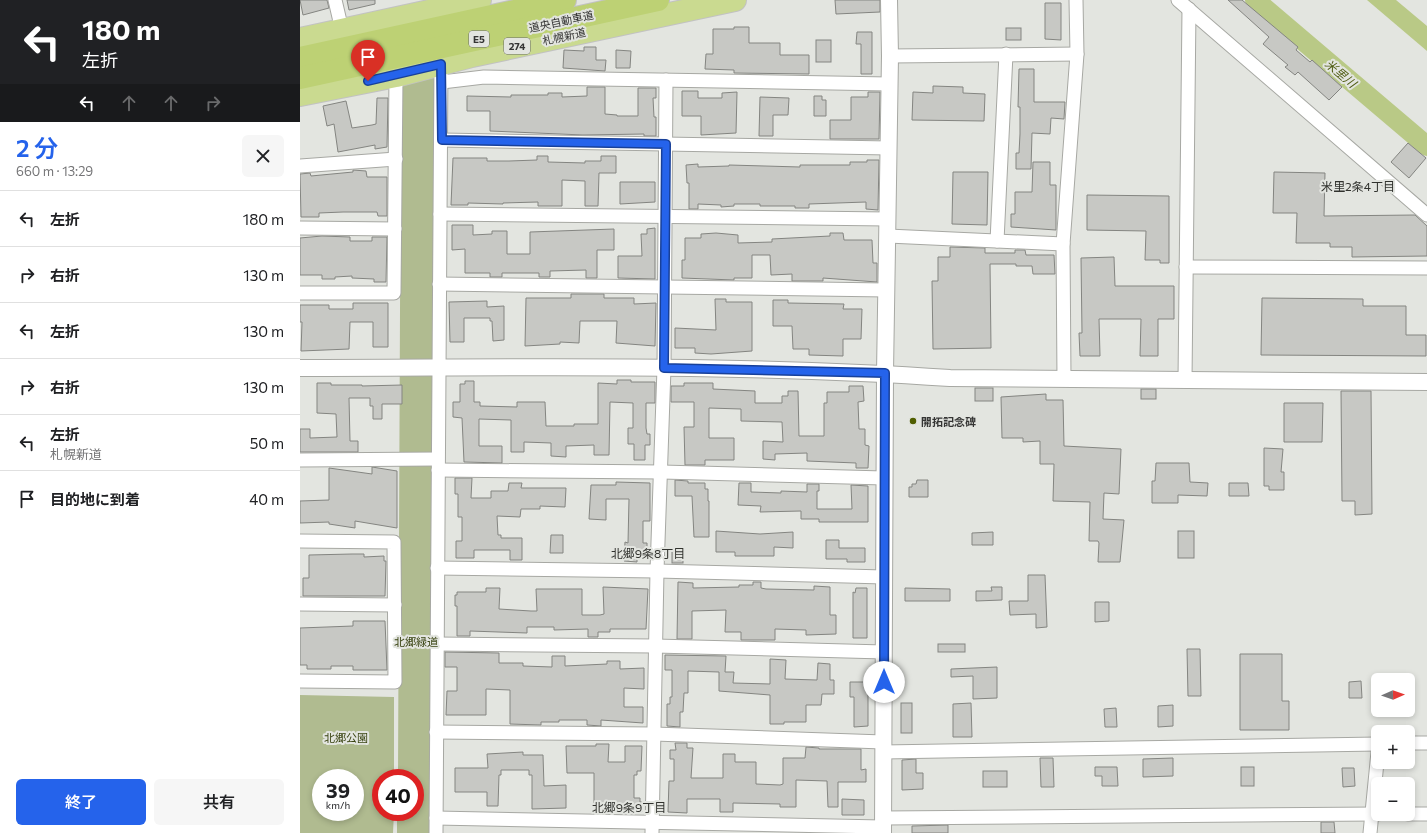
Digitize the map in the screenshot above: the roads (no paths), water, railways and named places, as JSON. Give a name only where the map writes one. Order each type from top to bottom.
[{"type":"highway","points":[[300,42],[342,30],[480,0]]},
{"type":"highway","name":"道央自動車道","points":[[300,42],[565,0]]},
{"type":"highway","name":"道央自動車道","points":[[300,78],[658,0]]},
{"type":"highway","name":"札幌新道","points":[[300,95],[396,76],[441,73],[599,28],[735,0]]},
{"type":"street","points":[[334,0],[342,30]]},
{"type":"street","points":[[883,826],[884,478],[885,373],[888,290],[889,0]]},
{"type":"street","points":[[1064,379],[1063,244],[1077,54],[1076,0]]},
{"type":"street","points":[[1178,0],[1427,215]]},
{"type":"street","points":[[1185,380],[1188,9]]},
{"type":"street","points":[[997,241],[1006,54]]},
{"type":"street","points":[[890,56],[1077,54]]},
{"type":"street","points":[[436,833],[439,284],[442,140],[441,73],[484,77],[889,84]]},
{"type":"street","points":[[300,293],[394,293],[396,76]]},
{"type":"street","points":[[652,828],[655,646],[662,472],[664,368],[666,80]]},
{"type":"street","points":[[442,140],[888,148]]},
{"type":"street","points":[[300,166],[396,159]]},
{"type":"street","points":[[440,214],[888,219]]},
{"type":"street","points":[[300,228],[395,229]]},
{"type":"street","points":[[888,236],[1063,244]]},
{"type":"street","points":[[1186,267],[1427,268]]},
{"type":"street","points":[[439,284],[888,290]]},
{"type":"street","points":[[300,368],[664,368],[885,373],[950,378],[1427,382]]},
{"type":"street","points":[[300,460],[884,478]]},
{"type":"street","points":[[300,541],[394,542],[395,682],[300,681]]},
{"type":"street","points":[[437,568],[657,571],[884,577]]},
{"type":"street","points":[[300,604],[395,605]]},
{"type":"street","points":[[437,644],[655,646],[884,652]]},
{"type":"street","points":[[436,732],[654,734],[883,747],[1371,744]]},
{"type":"street","points":[[1415,744],[1427,743]]},
{"type":"street","points":[[436,818],[652,828],[883,826],[1371,814]]},
{"type":"street","points":[[1415,814],[1427,814]]},
{"type":"street","points":[[1370,833],[1373,821]]},
{"type":"waterway","name":"米里川","points":[[1255,0],[1427,146]]},
{"type":"place","name":"開拓記念碑","points":[[913,421]]},
{"type":"district","name":"米里2条4丁目","points":[[1358,186]]},
{"type":"district","name":"北郷9条8丁目","points":[[648,553]]},
{"type":"district","name":"北郷9条9丁目","points":[[629,807]]},
{"type":"park label","name":"北郷緑道","points":[[416,641]]},
{"type":"park label","name":"北郷公園","points":[[346,737]]}]
